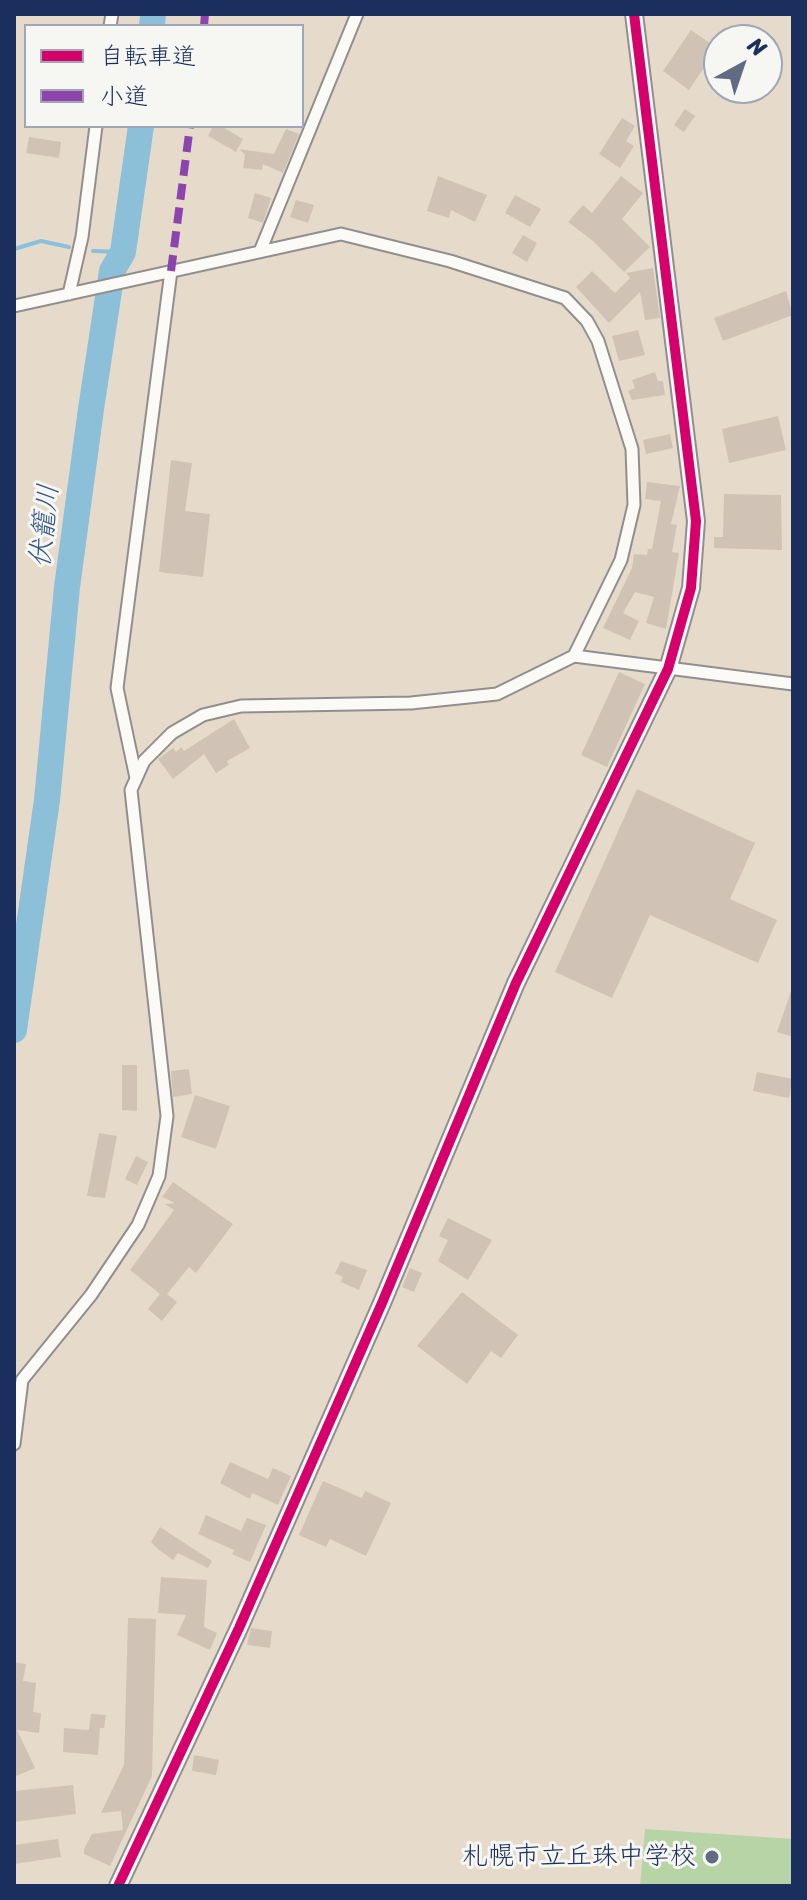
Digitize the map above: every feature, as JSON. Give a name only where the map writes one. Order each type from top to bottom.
[{"type":"street","points":[[261,249],[357,14]]},
{"type":"street","points":[[118,1886],[264,1572],[382,1303],[516,983],[668,669],[691,588],[696,521],[634,14]]},
{"type":"street","points":[[69,294],[82,237],[96,128]]},
{"type":"street","points":[[14,306],[261,249],[341,234],[450,261],[565,298],[587,321],[598,341],[632,449],[634,505],[621,560],[574,656]]},
{"type":"street","points":[[136,779],[117,688],[171,271]]},
{"type":"street","points":[[14,1444],[22,1380],[91,1295],[138,1225],[159,1176],[167,1116],[131,790],[144,761],[172,733],[203,715],[241,706],[411,703],[497,694],[574,656],[793,684]]},
{"type":"green space","name":"札幌市立丘珠中学校","points":[[645,1829],[793,1839],[793,1886],[640,1886]]},
{"type":"building","points":[[691,30],[703,38],[703,69],[689,90],[663,71]]},
{"type":"building","points":[[685,109],[695,116],[684,132],[674,125]]},
{"type":"building","points":[[622,118],[635,126],[626,141],[634,146],[620,168],[599,154]]},
{"type":"building","points":[[212,128],[224,128],[243,139],[236,152],[208,136]]},
{"type":"building","points":[[286,129],[299,134],[283,173],[263,164],[262,170],[243,168],[245,155],[239,149],[274,154]]},
{"type":"building","points":[[29,137],[61,142],[59,158],[26,153]]},
{"type":"building","points":[[438,176],[487,195],[475,222],[451,210],[449,218],[427,211]]},
{"type":"building","points":[[621,176],[643,193],[622,219],[650,247],[624,272],[593,241],[568,222],[583,205],[592,213]]},
{"type":"building","points":[[255,193],[271,198],[263,223],[248,218]]},
{"type":"building","points":[[515,195],[541,209],[530,227],[505,213]]},
{"type":"building","points":[[296,200],[314,205],[308,223],[290,217]]},
{"type":"building","points":[[523,235],[537,243],[527,262],[512,253]]},
{"type":"building","points":[[653,268],[660,318],[645,320],[640,292],[609,323],[576,287],[592,271],[615,293],[630,278],[626,273]]},
{"type":"building","points":[[786,291],[793,315],[723,341],[714,318]]},
{"type":"building","points":[[638,330],[645,355],[619,361],[612,336]]},
{"type":"building","points":[[655,372],[658,381],[663,381],[665,395],[632,400],[628,391],[635,388],[632,380]]},
{"type":"building","points":[[778,416],[786,450],[729,463],[722,429]]},
{"type":"building","points":[[670,434],[673,448],[646,454],[643,440]]},
{"type":"building","points":[[171,460],[192,463],[185,511],[210,514],[203,577],[159,572]]},
{"type":"building","points":[[647,482],[680,486],[671,524],[677,525],[672,552],[679,553],[666,629],[646,623],[654,597],[635,592],[623,613],[639,621],[630,640],[603,628],[632,568],[634,554],[647,555],[648,549],[652,549],[661,501],[645,499]]},
{"type":"building","points":[[724,494],[781,495],[782,550],[714,548],[714,537],[723,537]]},
{"type":"building","points":[[619,672],[645,684],[607,767],[581,755]]},
{"type":"building","points":[[234,719],[250,748],[227,761],[229,765],[216,773],[204,754],[173,779],[158,759],[173,748],[176,752],[181,747],[184,751]]},
{"type":"building","points":[[637,789],[755,843],[730,899],[777,920],[758,963],[650,915],[612,998],[555,972]]},
{"type":"building","points":[[793,991],[793,1037],[777,1032]]},
{"type":"building","points":[[122,1065],[137,1065],[137,1111],[122,1110]]},
{"type":"building","points":[[189,1069],[192,1094],[173,1097],[171,1071]]},
{"type":"building","points":[[757,1072],[793,1079],[789,1098],[753,1091]]},
{"type":"building","points":[[195,1095],[230,1106],[216,1149],[181,1137]]},
{"type":"building","points":[[99,1133],[117,1136],[105,1198],[87,1196]]},
{"type":"building","points":[[136,1156],[148,1162],[137,1185],[125,1179]]},
{"type":"building","points":[[173,1182],[233,1224],[196,1273],[189,1267],[167,1294],[177,1302],[162,1321],[148,1309],[160,1294],[130,1270],[174,1210],[165,1204],[175,1203],[162,1197]]},
{"type":"building","points":[[448,1218],[492,1240],[468,1280],[438,1261],[448,1240],[439,1236]]},
{"type":"building","points":[[341,1261],[367,1270],[359,1290],[341,1282],[343,1277],[335,1273]]},
{"type":"building","points":[[410,1268],[422,1273],[414,1292],[402,1287]]},
{"type":"building","points":[[462,1292],[518,1335],[501,1358],[491,1351],[467,1384],[417,1346]]},
{"type":"building","points":[[230,1462],[268,1479],[273,1468],[291,1476],[278,1505],[252,1493],[250,1499],[220,1483]]},
{"type":"building","points":[[323,1481],[362,1498],[365,1491],[391,1503],[366,1556],[330,1539],[326,1547],[299,1535]]},
{"type":"building","points":[[206,1515],[241,1531],[247,1518],[266,1525],[250,1562],[232,1554],[234,1550],[198,1534]]},
{"type":"building","points":[[160,1527],[212,1561],[208,1568],[178,1553],[173,1560],[159,1550],[151,1542]]},
{"type":"building","points":[[161,1577],[207,1580],[204,1627],[217,1633],[210,1650],[177,1635],[186,1615],[158,1613]]},
{"type":"building","points":[[128,1618],[156,1619],[152,1776],[110,1866],[84,1854],[84,1849],[92,1834],[123,1830],[121,1811],[101,1813],[124,1765]]},
{"type":"building","points":[[251,1628],[272,1631],[270,1648],[247,1645]]},
{"type":"building","points":[[14,1662],[26,1664],[23,1681],[36,1683],[33,1712],[41,1713],[39,1733],[17,1730],[35,1768],[14,1777]]},
{"type":"building","points":[[91,1714],[106,1715],[104,1728],[100,1728],[98,1755],[63,1752],[64,1728],[89,1730]]},
{"type":"building","points":[[194,1755],[219,1760],[216,1775],[192,1771]]},
{"type":"building","points":[[73,1785],[76,1814],[14,1822],[14,1791]]},
{"type":"building","points":[[58,1839],[61,1857],[14,1864],[14,1845]]},
{"type":"waterway","name":"伏籠川","points":[[152,24],[153,14]]},
{"type":"waterway","name":"伏籠川","points":[[14,1030],[47,800],[67,587],[91,409],[112,271],[123,252],[141,128]]},
{"type":"waterway","points":[[14,249],[41,241],[69,247]]},
{"type":"waterway","points":[[93,251],[123,252]]},
{"type":"marked path","points":[[204,24],[205,14]]},
{"type":"marked path","points":[[171,271],[190,128]]},
{"type":"cycle path","points":[[118,1886],[239,1628],[382,1303],[516,983],[668,669],[691,588],[696,521],[634,14]]},
{"type":"place","name":"札幌市立丘珠中学校","points":[[712,1857]]}]
